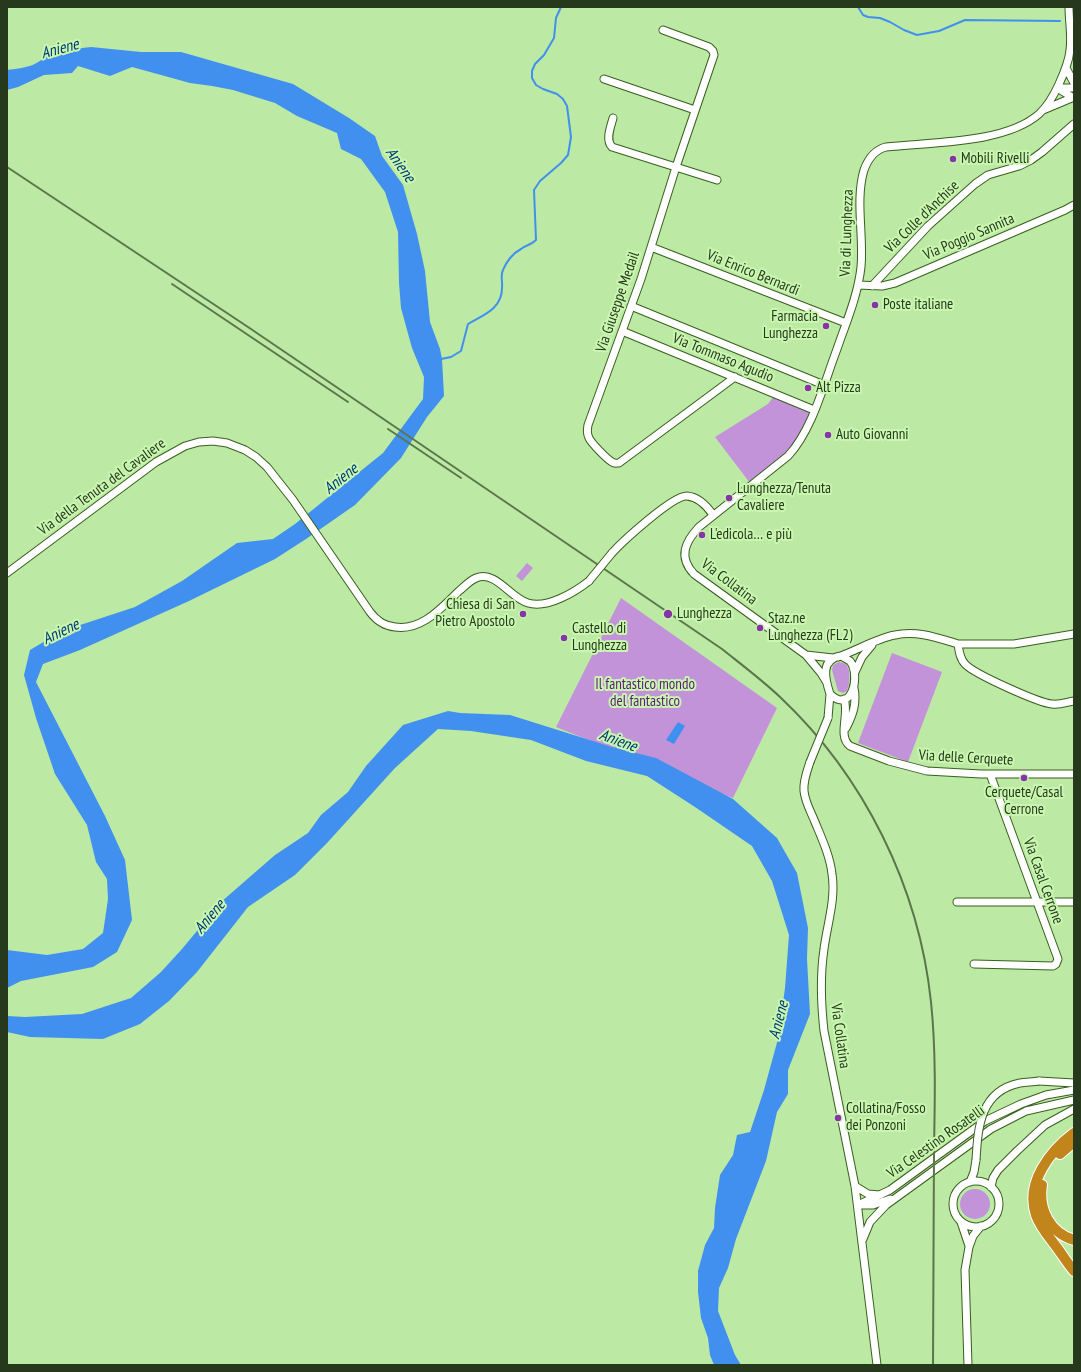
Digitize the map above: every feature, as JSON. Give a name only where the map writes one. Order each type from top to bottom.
[{"type":"highway","points":[[1074,1133],[1055,1150],[1043,1166],[1037,1182],[1034,1204],[1036,1215],[1041,1224],[1074,1271]]},
{"type":"highway","points":[[1074,1142],[1050,1167],[1043,1184],[1041,1200],[1044,1214],[1051,1226],[1062,1235],[1074,1240]]},
{"type":"street","points":[[1043,110],[1057,88],[1066,68],[1070,48],[1068,7]]},
{"type":"street","name":"Via Giuseppe Medail","points":[[663,30],[709,48],[714,52],[651,247],[587,430],[588,435],[591,442],[613,463],[621,462],[734,377]]},
{"type":"street","points":[[1066,68],[1074,83]]},
{"type":"street","points":[[604,80],[695,110]]},
{"type":"street","points":[[1057,88],[1074,88]]},
{"type":"street","points":[[1057,88],[1073,97]]},
{"type":"street","points":[[1043,110],[1073,97]]},
{"type":"street","name":"Via di Lunghezza","points":[[713,515],[788,456],[802,437],[824,385],[858,285],[862,258],[862,182],[865,167],[874,154],[878,150],[886,147],[954,141],[995,134],[1020,126],[1034,118],[1043,110]]},
{"type":"street","points":[[613,118],[608,140],[612,147],[716,180]]},
{"type":"street","name":"Via Colle d'Anchise","points":[[872,286],[920,234],[975,184],[991,174],[1015,167],[1031,160],[1074,124]]},
{"type":"street","name":"Via Poggio Sannita","points":[[858,285],[889,285],[899,282],[1074,205]]},
{"type":"street","name":"Via Enrico Bernardi","points":[[651,247],[846,323]]},
{"type":"street","points":[[631,306],[824,385]]},
{"type":"street","name":"Via Tommaso Agudio","points":[[622,330],[814,410]]},
{"type":"street","name":"Via della Tenuta del Cavaliere","points":[[7,573],[152,464],[181,447],[208,441],[222,442],[232,445],[249,452],[260,460],[271,471],[293,500],[371,614],[380,622],[395,627],[409,627],[424,621],[433,615],[468,582],[485,576],[493,579],[529,604],[554,601],[589,581],[612,553],[645,523],[678,497],[687,496],[698,500],[707,506],[713,515]]},
{"type":"street","name":"Via Collatina","points":[[713,515],[689,540],[684,553],[687,566],[698,578],[806,655],[827,683]]},
{"type":"street","points":[[836,658],[844,657],[850,661],[853,664],[855,672],[852,694],[843,699],[830,694],[827,683],[826,666],[836,658],[890,636],[908,633],[921,634],[958,644],[1014,644],[1074,634]]},
{"type":"street","points":[[855,672],[862,657],[875,642]]},
{"type":"street","points":[[958,644],[965,664],[996,682],[1045,703],[1059,704],[1074,701]]},
{"type":"street","name":"Via Collatina","points":[[806,655],[836,658]]},
{"type":"street","points":[[844,734],[851,720],[854,709],[856,696],[854,687]]},
{"type":"street","name":"Via Collatina","points":[[828,718],[830,694]]},
{"type":"street","points":[[843,699],[846,713],[844,734]]},
{"type":"street","name":"Via Collatina","points":[[843,699],[836,703],[828,718],[810,762],[805,778],[804,794],[823,842],[833,878],[832,900],[822,969],[824,1031],[855,1186],[877,1365]]},
{"type":"street","name":"Via delle Cerquete","points":[[844,734],[845,740],[850,746],[909,767],[939,772],[990,774],[1074,774]]},
{"type":"street","name":"Via Casal Cerrone","points":[[974,964],[1051,966],[1056,964],[1058,961],[990,774]]},
{"type":"street","points":[[957,902],[1074,902]]},
{"type":"street","points":[[970,1182],[974,1172],[980,1123],[983,1112],[1000,1091],[1009,1086],[1020,1083],[1039,1081],[1074,1083]]},
{"type":"street","name":"Via Celestino Rosatelli","points":[[858,1205],[882,1195],[905,1180],[985,1121],[1021,1104],[1046,1095],[1074,1090]]},
{"type":"street","name":"Via Celestino Rosatelli","points":[[862,1240],[870,1222],[880,1210],[991,1129],[1026,1111],[1074,1100]]},
{"type":"street","points":[[991,1187],[992,1178],[1017,1151],[1045,1125],[1074,1109]]},
{"type":"street","points":[[961,1222],[974,1227],[981,1226],[988,1223],[994,1217],[998,1210],[998,1201],[996,1193],[991,1187],[978,1181],[970,1182],[964,1184],[954,1195],[954,1210],[956,1216],[961,1222],[969,1247]]},
{"type":"street","name":"Via Celestino Rosatelli","points":[[855,1186],[870,1194],[882,1195]]},
{"type":"street","name":"Via Celestino Rosatelli","points":[[858,1205],[873,1205],[896,1197]]},
{"type":"street","points":[[968,1365],[965,1270],[969,1247],[973,1236],[981,1226]]},
{"type":"green space","points":[[774,396],[811,411],[804,429],[788,453],[750,483],[715,437],[768,404]]},
{"type":"green space","points":[[527,563],[533,568],[522,581],[516,576]]},
{"type":"green space","name":"Il fantastico mondo del fantastico","points":[[621,598],[777,708],[733,798],[556,727]]},
{"type":"green space","points":[[892,653],[942,672],[908,762],[858,743]]},
{"type":"green space","points":[[839,662],[846,664],[849,673],[848,688],[847,691],[843,693],[838,691],[832,670],[833,665]]},
{"type":"green space","points":[[975,1189],[986,1193],[990,1204],[986,1215],[975,1219],[964,1215],[960,1204],[964,1193]]},
{"type":"water","name":"Aniene","points":[[51,47],[65,50],[91,47],[141,52],[181,52],[293,84],[349,118],[375,136],[382,156],[403,185],[417,234],[425,271],[430,322],[442,359],[444,396],[427,417],[401,458],[355,505],[306,539],[275,559],[189,601],[80,650],[43,664],[36,682],[105,816],[125,860],[132,920],[117,952],[93,967],[21,981],[7,988],[7,950],[47,955],[83,949],[103,933],[108,899],[107,879],[96,862],[87,825],[55,774],[36,718],[24,675],[30,650],[62,631],[135,607],[182,581],[237,543],[273,539],[295,524],[383,453],[423,399],[424,377],[412,348],[401,308],[398,232],[385,192],[361,159],[341,149],[337,133],[297,116],[275,103],[233,90],[190,83],[132,67],[110,76],[78,66],[72,73],[44,75],[18,87],[7,90],[7,70],[33,65],[48,53]]},
{"type":"water","name":"Aniene","points":[[448,711],[460,713],[510,715],[612,747],[656,758],[733,799],[777,838],[797,873],[808,928],[807,959],[810,1014],[788,1070],[788,1094],[777,1112],[766,1161],[736,1239],[728,1268],[719,1288],[718,1311],[735,1355],[741,1365],[714,1365],[710,1355],[708,1338],[701,1318],[698,1292],[698,1271],[705,1245],[714,1228],[715,1208],[720,1175],[733,1155],[737,1135],[750,1132],[764,1090],[778,1039],[785,988],[789,935],[772,881],[752,846],[647,776],[586,761],[531,740],[471,731],[438,729],[395,768],[327,843],[295,875],[248,907],[197,972],[169,1001],[140,1024],[103,1039],[30,1037],[7,1032],[7,1016],[25,1017],[82,1014],[131,998],[161,972],[221,902],[275,855],[308,833],[321,815],[348,792],[366,766],[403,725]]},
{"type":"water","points":[[678,722],[685,726],[674,744],[666,740]]},
{"type":"waterway","points":[[441,359],[451,357],[461,351],[468,324],[491,310],[499,301],[502,288],[502,272],[506,264],[515,253],[536,240],[534,190],[540,181],[568,155],[571,137],[567,106],[563,99],[557,94],[536,85],[532,78],[532,71],[535,64],[544,55],[554,38],[556,18],[561,7]]},
{"type":"waterway","points":[[858,7],[863,15],[880,18],[917,35],[939,31],[965,20],[1060,21]]},
{"type":"railway","points":[[7,167],[248,327],[722,649],[780,697],[810,728],[837,762],[862,798],[882,836],[900,876],[914,917],[925,959],[933,1020],[935,1093],[933,1365]]},
{"type":"railway","points":[[172,284],[348,402]]},
{"type":"railway","points":[[388,429],[461,478]]},
{"type":"place","name":"Mobili Rivelli","points":[[953,159]]},
{"type":"place","name":"Poste italiane","points":[[875,305]]},
{"type":"place","name":"Farmacia Lunghezza","points":[[826,326]]},
{"type":"place","name":"Alt Pizza","points":[[808,388]]},
{"type":"place","name":"Auto Giovanni","points":[[828,435]]},
{"type":"place","name":"Lunghezza/Tenuta Cavaliere","points":[[729,498]]},
{"type":"place","name":"L'edicola… e più","points":[[702,535]]},
{"type":"place","name":"Chiesa di San Pietro Apostolo","points":[[523,614]]},
{"type":"place","name":"Lunghezza","points":[[668,614]]},
{"type":"place","name":"Staz.ne Lunghezza (FL2)","points":[[760,628]]},
{"type":"place","name":"Castello di Lunghezza","points":[[564,638]]},
{"type":"place","name":"Cerquete/Casal Cerrone","points":[[1024,778]]},
{"type":"place","name":"Collatina/Fosso dei Ponzoni","points":[[838,1118]]}]
